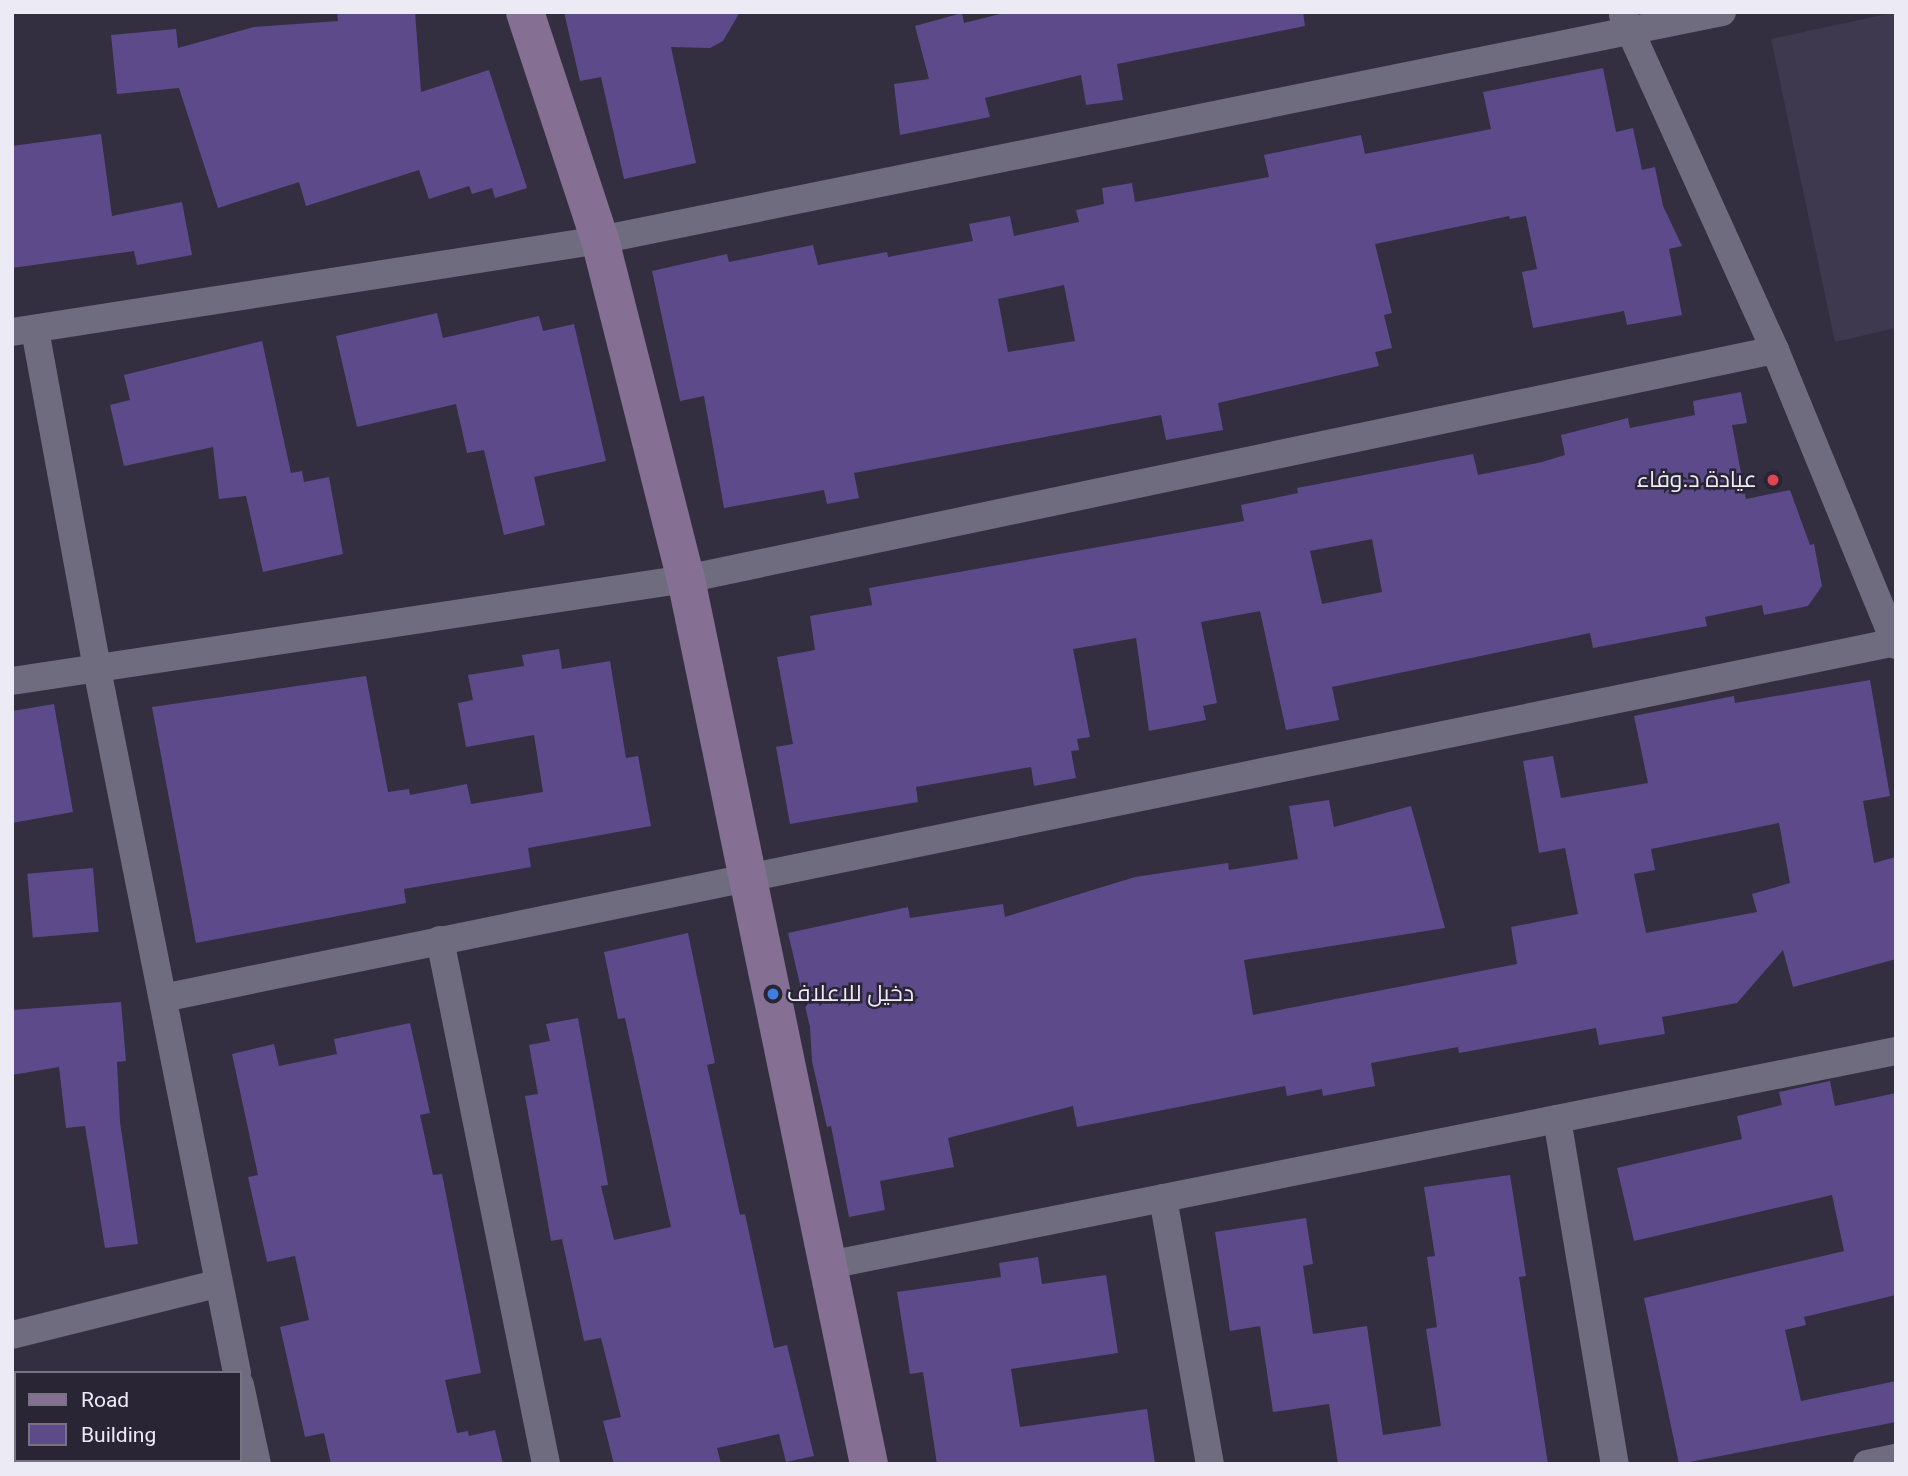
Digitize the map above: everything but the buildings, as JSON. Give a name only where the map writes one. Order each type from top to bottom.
[{"type":"street","points":[[525,12],[600,240],[686,579],[869,1464]]},
{"type":"street","points":[[237,1371],[217,1284],[97,669],[24,331],[600,240],[1626,21],[1722,12]]},
{"type":"street","points":[[163,998],[747,876],[1895,643],[1774,350],[1626,21]]},
{"type":"street","points":[[12,681],[686,579],[1774,350]]},
{"type":"street","points":[[440,940],[546,1464]]},
{"type":"street","points":[[828,1265],[1896,1051]]},
{"type":"street","points":[[1557,1119],[1615,1464]]},
{"type":"street","points":[[1163,1198],[1210,1464]]},
{"type":"street","points":[[12,1335],[217,1284]]},
{"type":"street","points":[[242,1394],[257,1464]]},
{"type":"street","points":[[1867,1464],[1896,1458]]},
{"type":"shaded area","points":[[1896,12],[1896,328],[1835,342],[1771,39]]},
{"type":"place","name":"عيادة د.وفاء","points":[[1773,480]]},
{"type":"place","name":"دخيل للاعلاف","points":[[773,994]]}]
